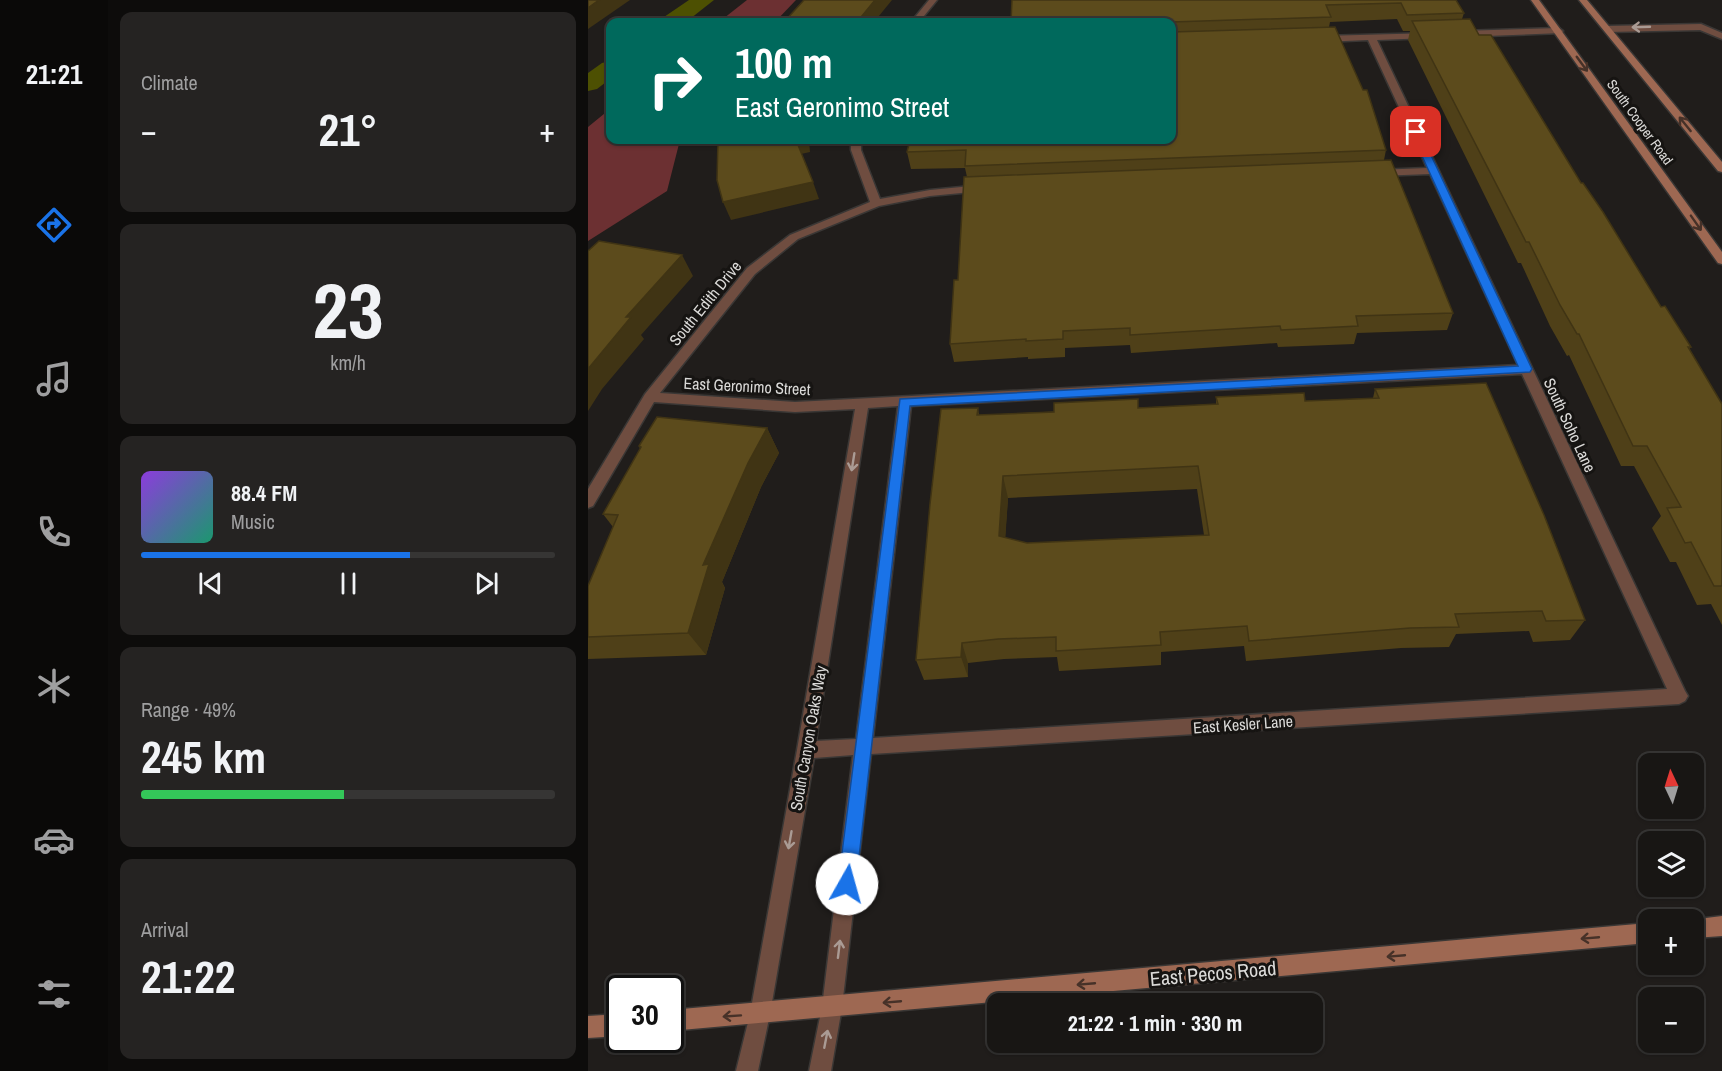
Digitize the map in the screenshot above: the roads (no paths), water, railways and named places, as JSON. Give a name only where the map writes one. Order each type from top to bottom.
[{"type":"main road","name":"South Cooper Road","points":[[1535,0],[1722,260]]},
{"type":"main road","name":"South Cooper Road","points":[[1583,0],[1722,169]]},
{"type":"main road","points":[[1704,927],[1722,926]]},
{"type":"main road","name":"East Pecos Road","points":[[684,1020],[1638,934]]},
{"type":"main road","points":[[588,1028],[606,1026]]},
{"type":"street","points":[[918,18],[933,0]]},
{"type":"street","points":[[1608,28],[1701,27],[1722,36]]},
{"type":"street","points":[[1453,34],[1558,31]]},
{"type":"street","points":[[1312,39],[1442,35]]},
{"type":"street","name":"South Soho Lane","points":[[1371,37],[1679,696]]},
{"type":"street","points":[[856,144],[856,150],[876,203]]},
{"type":"street","points":[[1362,173],[1434,171]]},
{"type":"street","name":"South Edith Drive","points":[[588,502],[650,397],[751,272],[794,237],[876,203],[930,193],[991,187]]},
{"type":"street","name":"East Geronimo Street","points":[[650,397],[795,408],[1526,369]]},
{"type":"street","points":[[820,1071],[832,1007],[905,402]]},
{"type":"street","name":"South Canyon Oaks Way","points":[[747,1071],[760,1014],[806,750],[862,404]]},
{"type":"street","name":"East Kesler Lane","points":[[806,750],[1679,696]]},
{"type":"waterway","points":[[678,18],[703,0]]},
{"type":"waterway","points":[[588,84],[606,71]]}]
